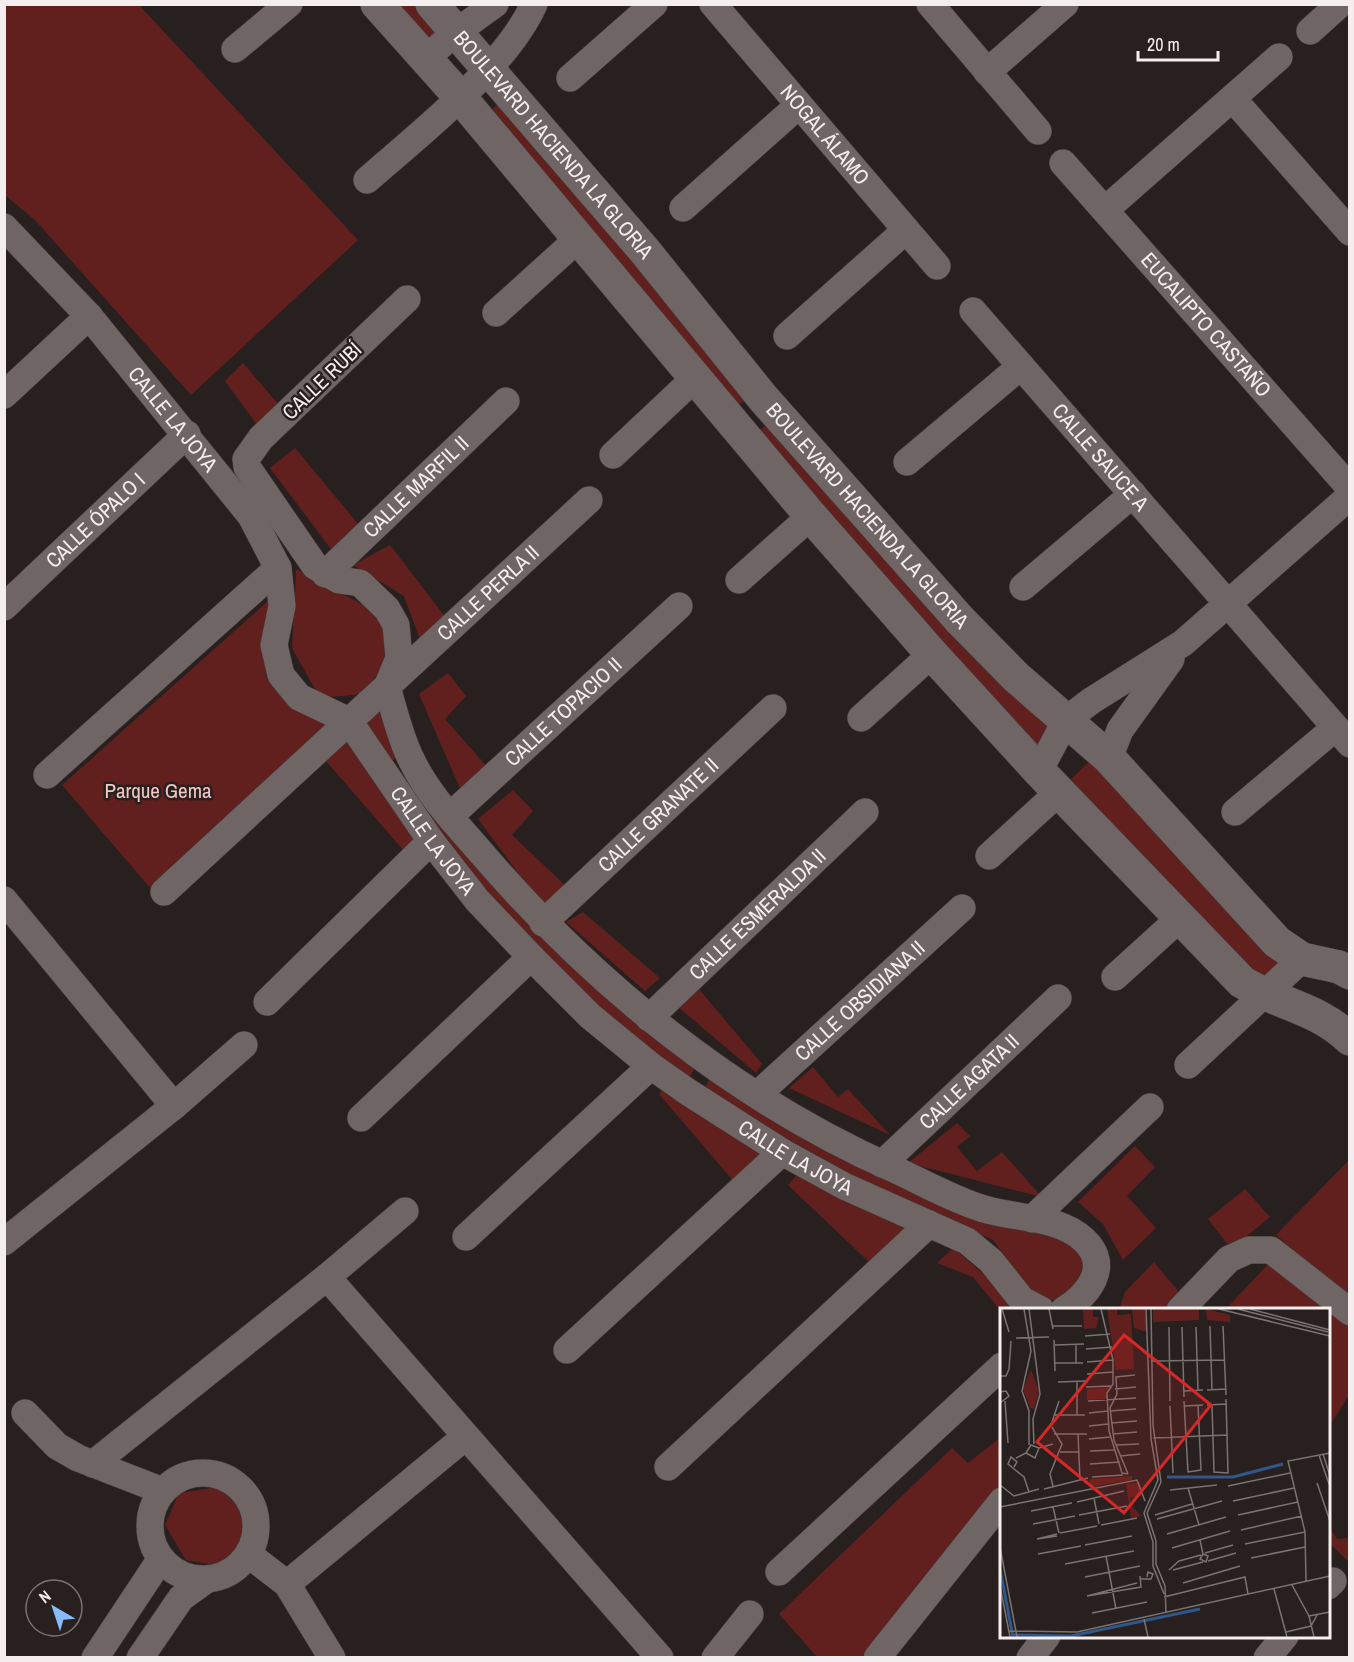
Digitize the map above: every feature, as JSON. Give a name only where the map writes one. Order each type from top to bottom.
[{"type":"street","points":[[235,49],[289,4]]},
{"type":"street","name":"BOULEVARD HACIENDA LA GLORIA","points":[[377,4],[460,97],[811,516],[932,654],[1049,781],[1242,982],[1264,996],[1310,1011],[1333,1023],[1350,1039]]},
{"type":"street","name":"BOULEVARD HACIENDA LA GLORIA","points":[[432,4],[644,250],[763,398],[960,620],[1016,677],[1109,758],[1276,942],[1302,959],[1340,967],[1350,973]]},
{"type":"street","points":[[425,59],[455,33],[495,4]]},
{"type":"street","points":[[367,180],[460,97],[518,32],[534,4]]},
{"type":"street","points":[[570,78],[654,4]]},
{"type":"street","name":"NOGAL ÁLAMO","points":[[713,4],[937,266]]},
{"type":"street","points":[[930,4],[1038,131]]},
{"type":"street","points":[[987,72],[1065,4]]},
{"type":"street","points":[[1310,31],[1340,4]]},
{"type":"street","points":[[1105,210],[1279,57]]},
{"type":"street","points":[[1233,99],[1350,232]]},
{"type":"street","points":[[683,208],[799,105]]},
{"type":"street","name":"EUCALIPTO CASTAÑO","points":[[1063,163],[1350,488]]},
{"type":"street","name":"CALLE LA JOYA","points":[[4,227],[89,316],[187,434],[251,516],[278,568],[282,606],[274,645],[281,675],[299,697],[349,721],[431,841],[477,900],[531,957],[590,1016],[651,1066],[688,1092],[782,1152],[844,1186],[967,1241],[991,1261],[1022,1299],[1038,1308]]},
{"type":"street","points":[[788,336],[906,230]]},
{"type":"street","points":[[495,313],[579,238]]},
{"type":"street","name":"CALLE RUBÍ","points":[[247,467],[246,459],[252,448],[407,299]]},
{"type":"street","name":"CALLE SAUCE A","points":[[973,311],[1342,736]]},
{"type":"street","points":[[4,395],[89,316]]},
{"type":"street","points":[[907,462],[1021,366]]},
{"type":"street","points":[[614,454],[696,377]]},
{"type":"street","points":[[734,423],[763,398]]},
{"type":"street","name":"CALLE MARFIL II","points":[[325,574],[506,401]]},
{"type":"street","name":"CALLE ÓPALO I","points":[[4,607],[187,434]]},
{"type":"street","name":"CALLE LA JOYA","points":[[247,467],[305,555],[325,574],[339,580],[360,583],[387,609],[396,625],[399,658],[387,687],[410,759],[450,816],[543,923],[649,1018],[709,1063],[812,1127],[882,1164],[982,1209],[1066,1227],[1086,1241],[1095,1260],[1093,1284],[1082,1299],[1068,1308]]},
{"type":"street","points":[[1023,587],[1132,494]]},
{"type":"street","points":[[989,856],[1049,781],[1066,720],[1091,701],[1183,644],[1350,496]]},
{"type":"street","name":"CALLE PERLA II","points":[[164,892],[590,500]]},
{"type":"street","points":[[739,580],[811,516]]},
{"type":"street","points":[[47,775],[278,568]]},
{"type":"street","name":"CALLE TOPACIO II","points":[[450,816],[679,606]]},
{"type":"street","points":[[1109,758],[1120,730],[1183,644]]},
{"type":"street","points":[[861,718],[932,654]]},
{"type":"street","name":"CALLE GRANATE II","points":[[543,923],[773,708]]},
{"type":"street","points":[[1235,812],[1342,736]]},
{"type":"street","points":[[386,776],[410,759]]},
{"type":"street","name":"CALLE ESMERALDA II","points":[[649,1018],[865,812]]},
{"type":"street","points":[[267,1002],[431,841]]},
{"type":"street","points":[[4,900],[174,1106]]},
{"type":"street","name":"CALLE OBSIDIANA II","points":[[758,1094],[962,908]]},
{"type":"street","points":[[1114,977],[1180,918]]},
{"type":"street","points":[[361,1118],[531,957]]},
{"type":"street","points":[[1188,1065],[1302,959]]},
{"type":"street","name":"CALLE AGATA II","points":[[882,1164],[1058,998]]},
{"type":"street","points":[[4,1242],[174,1106],[244,1045]]},
{"type":"street","points":[[688,1092],[709,1063]]},
{"type":"street","points":[[466,1237],[651,1066]]},
{"type":"street","points":[[1032,1219],[1150,1107]]},
{"type":"street","points":[[567,1350],[782,1152]]},
{"type":"street","points":[[93,1464],[327,1277],[405,1211]]},
{"type":"street","points":[[668,1467],[929,1224]]},
{"type":"street","points":[[1182,1308],[1229,1259],[1249,1250],[1271,1250],[1350,1312]]},
{"type":"street","points":[[327,1277],[660,1658]]},
{"type":"street","points":[[779,1572],[1000,1368]]},
{"type":"street","points":[[25,1413],[57,1446],[93,1464],[163,1491]]},
{"type":"street","points":[[287,1584],[465,1437]]},
{"type":"street","points":[[140,1658],[181,1598],[206,1580],[230,1572],[248,1554],[256,1533],[254,1510],[244,1490],[225,1477],[203,1472],[181,1478],[163,1491],[153,1507],[149,1525],[152,1544],[160,1560],[173,1572],[189,1579],[206,1580]]},
{"type":"street","points":[[877,1658],[1000,1504]]},
{"type":"street","points":[[248,1554],[287,1584],[332,1658]]},
{"type":"street","points":[[95,1658],[160,1560]]},
{"type":"street","points":[[715,1658],[750,1614]]},
{"type":"street","points":[[1030,1658],[1045,1638]]},
{"type":"street","points":[[1267,1658],[1283,1638]]},
{"type":"green space","points":[[4,5],[139,5],[358,240],[191,395],[35,220],[5,195]]},
{"type":"green space","points":[[391,5],[425,5],[444,29],[424,45]]},
{"type":"green space","points":[[502,99],[752,396],[737,406],[488,114]]},
{"type":"green space","points":[[243,363],[280,406],[261,430],[225,381]]},
{"type":"green space","points":[[772,420],[1056,723],[1036,748],[754,435]]},
{"type":"green space","points":[[295,448],[359,525],[331,549],[270,468]]},
{"type":"green space","points":[[390,545],[446,618],[420,640],[404,596],[353,565]]},
{"type":"green space","points":[[296,569],[384,616],[392,656],[362,694],[320,698],[292,648]]},
{"type":"green space","name":"Parque Gema","points":[[276,594],[266,676],[334,722],[151,889],[62,785]]},
{"type":"green space","points":[[448,673],[466,696],[445,719],[489,769],[462,793],[419,694]]},
{"type":"green space","points":[[386,700],[402,756],[387,763],[365,725]]},
{"type":"green space","points":[[348,734],[420,838],[405,852],[325,760]]},
{"type":"green space","points":[[1094,757],[1286,959],[1261,984],[1069,781]]},
{"type":"green space","points":[[414,775],[698,1062],[686,1083],[611,1026],[496,913],[400,784]]},
{"type":"green space","points":[[513,790],[533,811],[512,835],[567,887],[544,908],[478,819]]},
{"type":"green space","points":[[583,912],[660,978],[645,991],[566,922]]},
{"type":"green space","points":[[698,988],[762,1064],[756,1073],[677,1006]]},
{"type":"green space","points":[[813,1067],[838,1097],[848,1089],[890,1135],[789,1088]]},
{"type":"green space","points":[[710,1078],[1077,1243],[1089,1262],[1084,1285],[1062,1302],[1035,1296],[993,1240],[860,1180],[703,1091]]},
{"type":"green space","points":[[666,1084],[765,1153],[735,1183],[659,1094]]},
{"type":"green space","points":[[957,1123],[970,1136],[957,1147],[977,1171],[1002,1152],[1042,1197],[908,1163]]},
{"type":"green space","points":[[1135,1146],[1155,1167],[1127,1196],[1156,1228],[1123,1260],[1103,1224],[1078,1202]]},
{"type":"green space","points":[[1349,1160],[1349,1298],[1276,1235]]},
{"type":"green space","points":[[801,1170],[918,1225],[870,1263],[788,1185]]},
{"type":"green space","points":[[1245,1189],[1270,1217],[1231,1249],[1208,1219]]},
{"type":"green space","points":[[953,1248],[999,1287],[1018,1308],[1000,1310],[973,1277],[937,1263]]},
{"type":"green space","points":[[1272,1260],[1328,1308],[1227,1308]]},
{"type":"green space","points":[[1154,1262],[1179,1292],[1165,1308],[1120,1308],[1125,1292]]},
{"type":"green space","points":[[1330,1310],[1349,1326],[1349,1395],[1330,1425]]},
{"type":"green space","points":[[1000,1438],[1000,1498],[862,1657],[817,1657],[779,1614],[952,1448],[968,1463]]},
{"type":"green space","points":[[225,1486],[246,1515],[241,1546],[215,1565],[186,1560],[165,1525],[179,1493]]},
{"type":"green space","points":[[1330,1528],[1337,1539],[1349,1538],[1349,1562],[1330,1544]]}]
